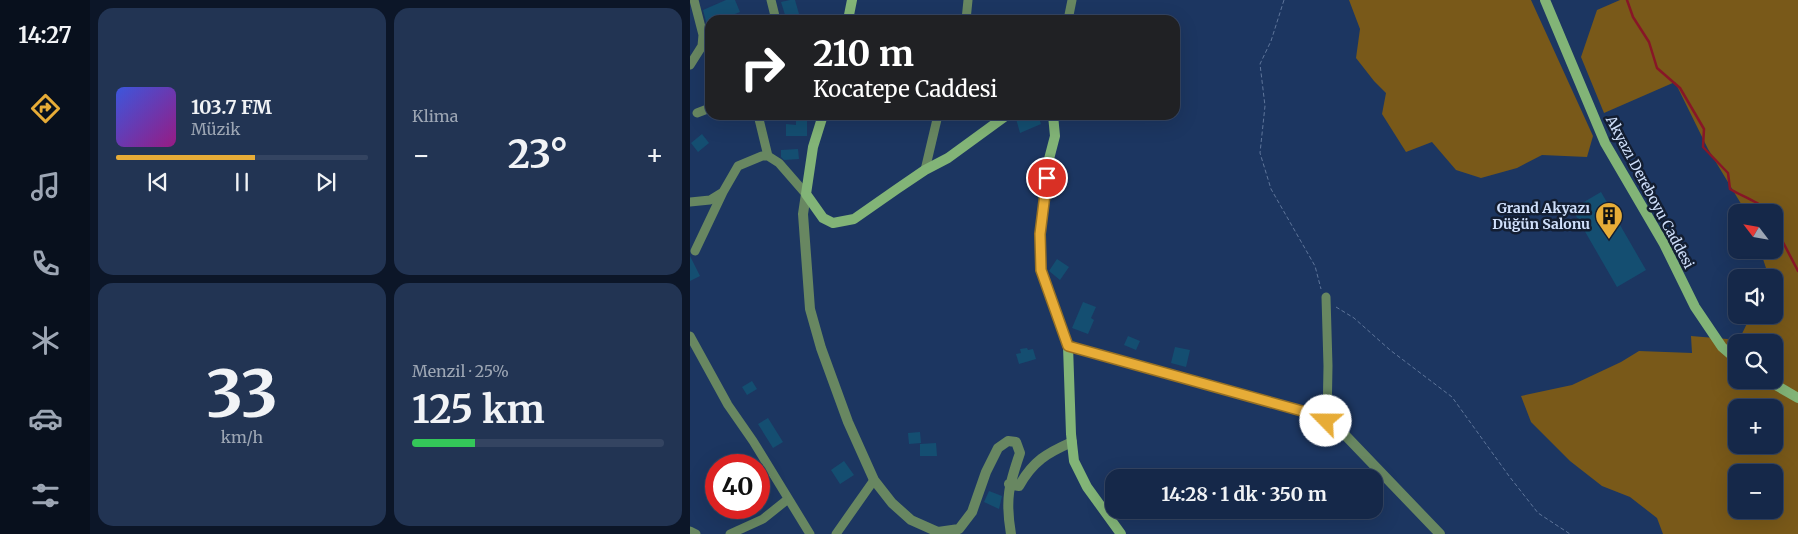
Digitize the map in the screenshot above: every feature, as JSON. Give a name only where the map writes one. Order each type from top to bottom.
[{"type":"main road","points":[[849,15],[852,0]]},
{"type":"main road","name":"Akyazı Dereboyu Caddesi","points":[[1544,0],[1605,143],[1664,244],[1695,307],[1722,347],[1728,352]]},
{"type":"main road","points":[[821,120],[813,147],[806,194],[822,218],[833,223],[854,219],[925,170],[948,158],[1000,120]]},
{"type":"main road","points":[[1053,120],[1055,136],[1049,159],[1040,234],[1041,270],[1068,346],[1074,461],[1088,487],[1121,534]]},
{"type":"main road","points":[[1782,389],[1798,398]]},
{"type":"street","points":[[690,65],[702,46],[703,35],[694,0]]},
{"type":"street","points":[[771,0],[775,15]]},
{"type":"street","points":[[966,15],[968,0]]},
{"type":"street","points":[[1069,15],[1072,0]]},
{"type":"street","points":[[697,112],[705,110]]},
{"type":"street","points":[[759,120],[768,156]]},
{"type":"street","points":[[925,170],[937,120]]},
{"type":"street","points":[[695,250],[723,192],[738,166],[762,156],[768,156],[779,163],[806,194],[803,214],[810,309],[821,348],[848,422],[874,480],[892,502],[911,520],[938,532],[959,529],[972,512],[986,472],[998,448],[1008,441],[1016,442],[1020,453],[1009,484],[1007,513],[1011,534]]},
{"type":"street","points":[[690,202],[710,200],[723,192]]},
{"type":"street","points":[[1326,297],[1328,366],[1326,421]]},
{"type":"street","points":[[690,336],[728,404],[754,441],[810,534]]},
{"type":"street","points":[[1068,346],[1302,411],[1326,421],[1346,436],[1440,534]]},
{"type":"street","points":[[1009,484],[1019,486],[1026,472],[1046,454],[1072,442]]},
{"type":"street","points":[[836,534],[874,480]]},
{"type":"street","points":[[730,534],[763,520],[788,499]]},
{"type":"street","points":[[690,531],[696,534]]},
{"type":"path","points":[[1284,0],[1260,64],[1265,106],[1260,153],[1271,189],[1315,266],[1321,291],[1334,306],[1354,318],[1390,350],[1452,397],[1538,513],[1570,534]]},
{"type":"shaded area","points":[[1349,0],[1531,0],[1593,136],[1587,157],[1542,155],[1517,168],[1481,178],[1456,170],[1432,142],[1406,152],[1382,114],[1386,93],[1356,58],[1360,29]]},
{"type":"shaded area","points":[[1620,0],[1798,0],[1798,534],[1663,534],[1657,518],[1630,497],[1602,486],[1570,461],[1531,422],[1521,396],[1572,385],[1621,362],[1639,351],[1692,353],[1691,336],[1728,339],[1728,389],[1783,389],[1783,334],[1742,334],[1747,324],[1783,324],[1783,269],[1766,269],[1763,259],[1783,259],[1783,204],[1741,204],[1708,149],[1675,82],[1604,113],[1581,57],[1597,10]]},
{"type":"building","points":[[726,0],[735,0],[740,12],[732,15],[705,15],[705,18],[703,10]]},
{"type":"building","points":[[795,0],[799,14],[785,15],[781,2]]},
{"type":"building","points":[[796,120],[809,120],[807,121],[807,136],[786,136],[786,124],[796,125]]},
{"type":"building","points":[[1016,120],[1040,120],[1041,124],[1020,133]]},
{"type":"building","points":[[702,134],[709,143],[698,152],[691,143]]},
{"type":"building","points":[[798,149],[799,159],[784,160],[781,157],[781,150]]},
{"type":"building","name":"Grand Akyazı Düğün Salonu","points":[[1601,192],[1646,270],[1617,287],[1572,209]]},
{"type":"building","points":[[690,256],[700,276],[690,281]]},
{"type":"building","points":[[1057,259],[1069,267],[1060,280],[1049,271]]},
{"type":"building","points":[[1083,302],[1096,307],[1091,318],[1094,320],[1088,334],[1072,328]]},
{"type":"building","points":[[1128,336],[1140,341],[1136,350],[1124,345]]},
{"type":"building","points":[[1175,347],[1190,350],[1186,367],[1171,363]]},
{"type":"building","points":[[1027,348],[1028,350],[1033,349],[1036,359],[1019,364],[1016,354],[1021,353],[1020,349]]},
{"type":"building","points":[[752,381],[757,389],[747,395],[742,387]]},
{"type":"building","points":[[768,418],[783,442],[773,448],[758,424]]},
{"type":"building","points":[[920,432],[921,443],[909,444],[908,433]]},
{"type":"building","points":[[936,443],[937,456],[920,456],[920,444]]},
{"type":"building","points":[[844,461],[854,475],[840,484],[831,470]]},
{"type":"building","points":[[989,491],[1002,496],[999,509],[984,502]]},
{"type":"waterway","points":[[1627,0],[1633,17],[1649,42],[1657,68],[1680,88],[1704,129],[1703,147],[1728,173],[1730,189],[1759,204]]},
{"type":"waterway","points":[[1783,242],[1798,271]]},
{"type":"place","name":"Grand Akyazı Düğün Salonu","points":[[1609,240]]},
{"type":"route","points":[[1047,178],[1040,234],[1041,270],[1068,346],[1302,411],[1326,421]]}]
